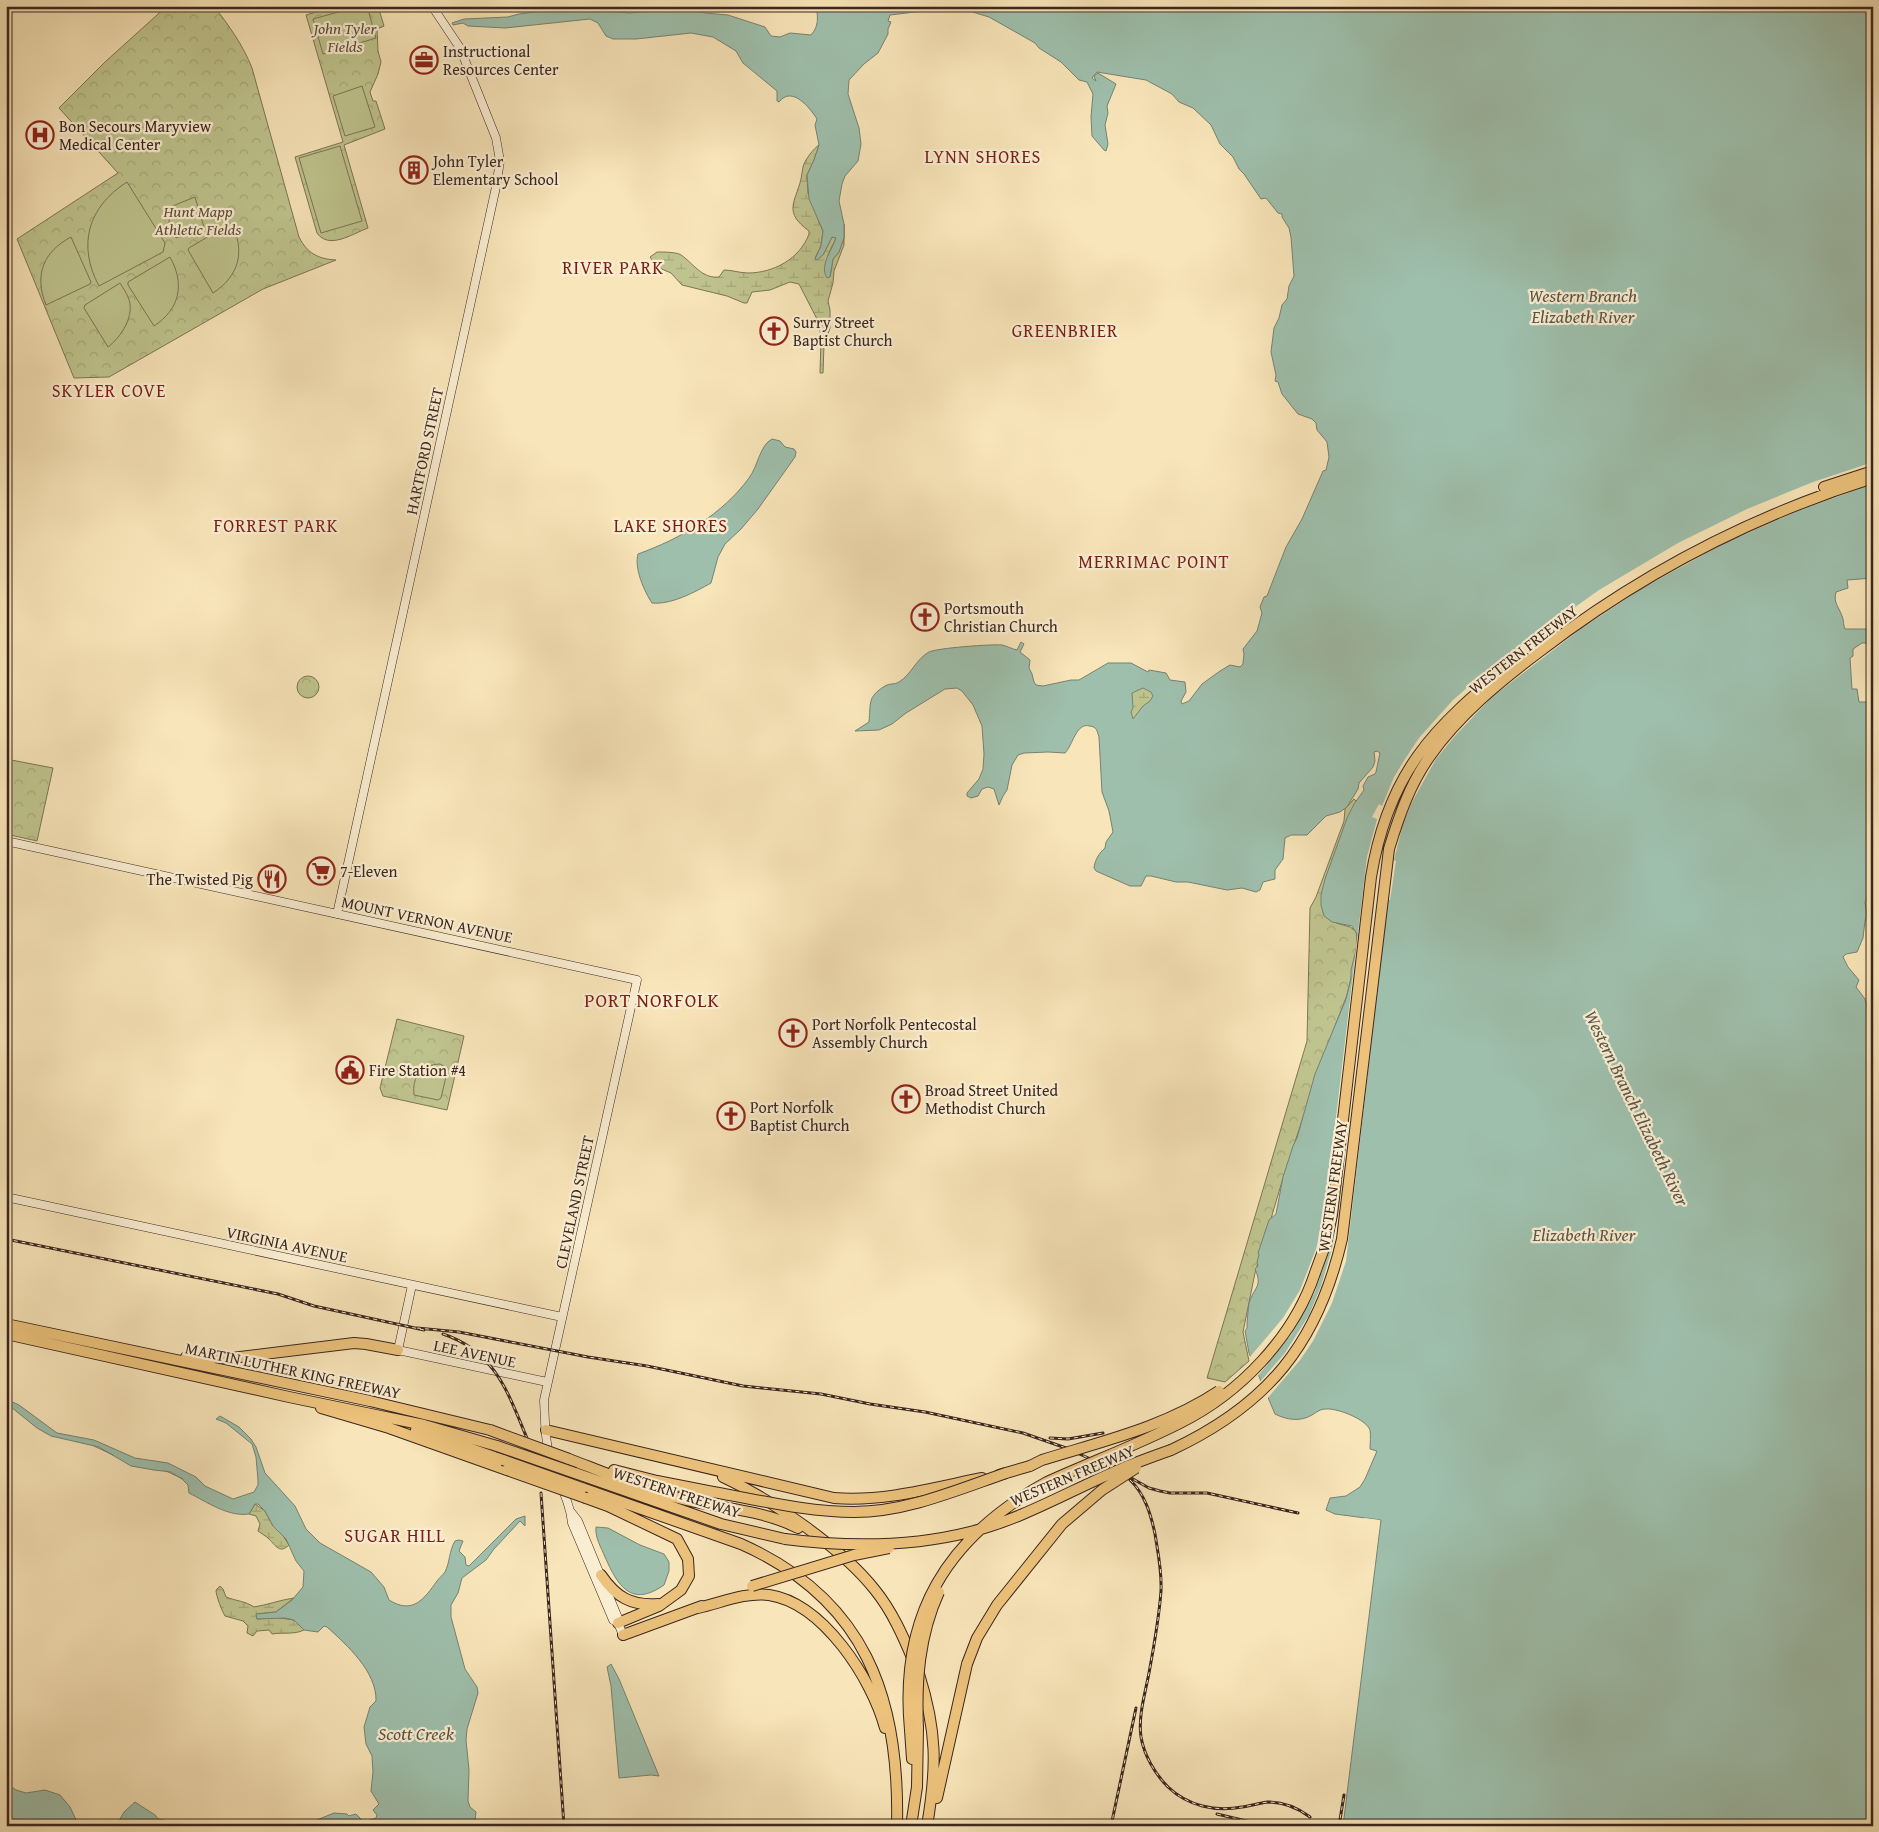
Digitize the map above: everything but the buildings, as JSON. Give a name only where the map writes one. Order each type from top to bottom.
[{"type":"highway","name":"WESTERN FREEWAY","points":[[569,1459],[657,1481],[802,1507],[854,1512],[889,1509],[948,1493],[1030,1466],[1042,1460],[1155,1424],[1179,1414],[1217,1392],[1246,1369],[1270,1344],[1288,1321],[1315,1274],[1328,1233],[1334,1205],[1374,860],[1388,812],[1401,782],[1414,760],[1444,722],[1490,682],[1555,631],[1617,589],[1678,554],[1739,523],[1822,488],[1873,471]]},
{"type":"highway","name":"WESTERN FREEWAY","points":[[358,1410],[450,1431],[721,1524],[785,1539],[848,1544],[924,1542],[972,1532],[1057,1499],[1122,1468],[1200,1437],[1230,1418],[1263,1390],[1293,1354],[1306,1334],[1329,1287],[1342,1239],[1389,849],[1404,803],[1429,757],[1463,716],[1518,668],[1559,636],[1621,594],[1710,544],[1770,516],[1808,500],[1873,478]]},
{"type":"highway","points":[[911,1826],[914,1809],[914,1729],[908,1706],[909,1666],[913,1641],[921,1616],[943,1573],[961,1549],[974,1536],[1006,1508],[1030,1492],[1047,1482],[1180,1423],[1217,1400],[1242,1379],[1277,1342],[1304,1303],[1315,1274]]},
{"type":"highway","name":"MARTIN LUTHER KING FREEWAY","points":[[6,1324],[370,1401],[490,1430],[569,1459]]},
{"type":"highway","name":"MARTIN LUTHER KING FREEWAY","points":[[6,1334],[289,1397],[358,1410]]},
{"type":"highway","points":[[153,1355],[232,1358],[354,1343],[398,1350]]},
{"type":"highway","points":[[289,1397],[332,1412],[582,1488],[741,1544],[764,1554],[797,1575],[827,1600],[857,1640],[870,1662],[887,1712],[892,1738],[897,1774],[897,1826]]},
{"type":"highway","points":[[358,1410],[608,1506],[677,1539],[688,1559],[689,1576],[681,1590],[664,1603],[618,1623]]},
{"type":"highway","points":[[546,1430],[692,1466],[788,1486],[834,1498],[854,1500],[888,1497],[1006,1473]]},
{"type":"highway","points":[[929,1826],[967,1664],[977,1638],[997,1605],[1062,1524],[1081,1507],[1113,1483],[1171,1450]]},
{"type":"highway","points":[[569,1459],[687,1500],[762,1514],[811,1535],[829,1547]]},
{"type":"highway","points":[[692,1466],[724,1477],[740,1485],[795,1520],[856,1570],[875,1589],[901,1633],[917,1668],[931,1718],[934,1744],[929,1826]]},
{"type":"highway","points":[[623,1635],[752,1586],[854,1555],[924,1542]]},
{"type":"highway","points":[[601,1574],[611,1590],[624,1600],[646,1605],[664,1603]]},
{"type":"highway","points":[[698,1608],[745,1596],[768,1595],[797,1605],[821,1624],[855,1664],[879,1710],[890,1753],[897,1800]]},
{"type":"street","name":"HARTFORD STREET","points":[[336,914],[499,171],[499,151],[496,138],[470,70],[460,48],[432,6]]},
{"type":"street","name":"MOUNT VERNON AVENUE","points":[[6,841],[637,980]]},
{"type":"street","name":"CLEVELAND STREET","points":[[571,1512],[551,1461],[544,1400],[637,980]]},
{"type":"street","name":"VIRGINIA AVENUE","points":[[6,1197],[562,1317]]},
{"type":"street","points":[[398,1350],[412,1285]]},
{"type":"street","name":"LEE AVENUE","points":[[398,1350],[547,1382]]},
{"type":"street","points":[[571,1512],[578,1521],[601,1574],[623,1635]]},
{"type":"street","points":[[571,1512],[572,1523],[579,1541],[613,1620],[618,1623]]},
{"type":"green space","name":"Hunt Mapp Athletic Fields","points":[[167,6],[214,6],[230,28],[252,68],[299,237],[309,251],[318,257],[336,260],[263,289],[109,377],[74,378],[17,239],[118,173],[59,108],[105,62]]},
{"type":"green space","name":"John Tyler Fields","points":[[336,6],[378,6],[384,26],[377,29],[378,51],[381,62],[370,92],[373,101],[376,101],[385,129],[344,145],[368,228],[348,237],[328,240],[322,238],[317,233],[295,157],[343,142],[306,15]]},
{"type":"green space","points":[[360,6],[367,6],[376,38],[323,54],[313,19]]},
{"type":"green space","points":[[362,86],[375,127],[345,136],[333,96]]},
{"type":"green space","points":[[819,145],[807,175],[808,193],[823,231],[821,246],[815,258],[823,255],[832,237],[836,238],[828,255],[830,277],[833,259],[839,252],[844,238],[844,245],[834,271],[828,301],[830,328],[824,345],[823,373],[820,373],[821,338],[819,323],[799,284],[790,282],[770,290],[752,292],[747,303],[744,303],[727,296],[682,285],[671,273],[657,267],[650,257],[657,252],[679,254],[698,270],[713,277],[719,277],[724,270],[745,273],[757,272],[784,263],[799,251],[809,234],[809,231],[793,213],[793,207],[804,164]]},
{"type":"green space","points":[[340,146],[362,221],[321,233],[299,158]]},
{"type":"green space","points":[[127,182],[165,243],[163,252],[99,286],[92,271],[89,256],[90,228],[95,215],[103,203]]},
{"type":"green space","points":[[195,197],[204,227],[176,238],[169,224],[170,207]]},
{"type":"green space","points":[[231,223],[238,243],[239,253],[237,262],[229,279],[213,293],[188,250]]},
{"type":"green space","points":[[71,237],[91,282],[46,305],[41,284],[41,274],[44,265],[54,250]]},
{"type":"green space","points":[[170,257],[177,277],[177,295],[170,312],[154,326],[128,285],[128,282]]},
{"type":"green space","points":[[120,283],[130,304],[129,318],[118,338],[108,347],[84,308],[85,305]]},
{"type":"green space","points":[[304,676],[312,676],[319,683],[319,691],[312,698],[304,698],[297,691],[297,683]]},
{"type":"green space","points":[[1127,685],[1161,689],[1136,734],[1122,716]]},
{"type":"green space","points":[[6,759],[53,768],[37,841],[6,834]]},
{"type":"green space","points":[[1354,799],[1358,803],[1332,917],[1336,923],[1356,931],[1358,948],[1347,995],[1322,1060],[1283,1178],[1255,1273],[1243,1332],[1249,1361],[1225,1382],[1207,1378],[1307,1041],[1310,908],[1316,897],[1344,821],[1345,809]]},
{"type":"green space","points":[[397,1019],[464,1036],[447,1110],[383,1096],[380,1088]]},
{"type":"green space","points":[[440,1064],[448,1068],[441,1098],[438,1100],[414,1095],[416,1077],[419,1073],[423,1069]]},
{"type":"green space","points":[[255,1504],[265,1511],[273,1526],[280,1531],[289,1545],[286,1548],[278,1548],[258,1531],[260,1524],[256,1516],[249,1514]]},
{"type":"green space","points":[[220,1586],[226,1597],[254,1607],[294,1598],[276,1612],[257,1614],[257,1619],[274,1617],[294,1620],[304,1630],[272,1634],[269,1630],[257,1631],[253,1636],[247,1633],[248,1626],[243,1621],[225,1616],[216,1593]]},
{"type":"water","points":[[562,6],[590,6],[629,13],[664,7],[691,8],[705,13],[728,15],[765,27],[771,36],[780,37],[790,33],[811,35],[817,22],[816,6],[1873,6],[1873,578],[1847,580],[1848,588],[1836,592],[1835,599],[1843,618],[1845,629],[1873,629],[1873,643],[1862,643],[1853,649],[1853,656],[1850,658],[1852,689],[1857,689],[1859,702],[1873,702],[1873,862],[1865,902],[1867,916],[1863,938],[1857,952],[1846,954],[1843,957],[1848,967],[1859,980],[1856,987],[1865,999],[1868,1010],[1873,1013],[1873,1826],[1343,1826],[1381,1520],[1335,1514],[1326,1510],[1330,1498],[1346,1496],[1360,1487],[1377,1451],[1370,1449],[1370,1430],[1367,1426],[1357,1418],[1344,1412],[1324,1409],[1298,1419],[1284,1418],[1275,1414],[1249,1353],[1245,1331],[1247,1328],[1249,1303],[1258,1283],[1255,1269],[1258,1266],[1258,1253],[1269,1220],[1276,1214],[1283,1177],[1297,1138],[1315,1074],[1346,999],[1357,946],[1357,934],[1352,926],[1332,922],[1324,916],[1321,895],[1347,818],[1364,790],[1363,786],[1368,777],[1375,774],[1380,753],[1374,752],[1375,761],[1373,767],[1359,783],[1358,789],[1347,807],[1340,812],[1326,816],[1307,835],[1291,835],[1285,838],[1283,859],[1275,870],[1275,879],[1263,882],[1260,890],[1256,892],[1242,888],[1227,890],[1151,876],[1146,876],[1141,886],[1130,886],[1096,871],[1094,868],[1096,859],[1105,848],[1106,842],[1113,832],[1109,811],[1102,792],[1099,737],[1094,727],[1081,727],[1065,753],[1024,753],[1018,755],[1012,765],[1007,790],[999,805],[994,789],[988,787],[982,789],[978,796],[971,798],[967,796],[967,793],[979,779],[983,769],[982,726],[973,705],[962,691],[957,688],[945,689],[892,724],[879,730],[855,731],[869,722],[870,705],[875,694],[887,685],[897,683],[903,679],[924,655],[934,651],[996,645],[1004,645],[1017,650],[1021,642],[1024,644],[1020,652],[1030,660],[1029,668],[1034,682],[1036,685],[1043,686],[1079,680],[1108,663],[1131,663],[1148,672],[1149,670],[1166,673],[1170,680],[1185,682],[1186,692],[1181,701],[1182,704],[1189,701],[1202,684],[1220,671],[1230,665],[1240,667],[1243,664],[1243,649],[1257,631],[1262,613],[1260,607],[1264,597],[1267,596],[1286,547],[1302,519],[1323,471],[1326,470],[1329,457],[1327,442],[1317,430],[1316,423],[1312,419],[1298,414],[1282,394],[1278,382],[1275,381],[1276,375],[1271,352],[1274,328],[1282,305],[1287,299],[1289,286],[1294,276],[1291,237],[1282,214],[1278,213],[1266,198],[1261,199],[1239,169],[1233,157],[1220,144],[1211,125],[1193,108],[1179,102],[1172,94],[1146,80],[1097,72],[1092,78],[1096,81],[1094,76],[1098,73],[1116,84],[1107,106],[1108,113],[1105,125],[1108,144],[1106,151],[1092,136],[1093,94],[1087,82],[1079,80],[1061,62],[1039,48],[1035,43],[989,17],[956,7],[890,15],[888,21],[891,22],[888,34],[878,53],[849,80],[848,94],[859,128],[861,144],[858,161],[845,176],[842,184],[839,201],[844,224],[844,238],[839,252],[833,259],[830,277],[827,278],[824,268],[825,263],[836,238],[832,237],[823,255],[817,260],[815,259],[821,246],[823,231],[809,199],[807,175],[819,145],[815,125],[817,119],[805,104],[795,97],[789,96],[784,97],[779,102],[777,101],[777,91],[743,63],[736,51],[713,37],[691,33],[636,39],[613,39],[606,36],[598,23],[590,19],[505,28],[468,26],[463,23],[453,25],[452,23],[464,19],[508,17],[550,10]],"holes":[[[1143,688],[1151,692],[1153,696],[1150,701],[1143,706],[1133,719],[1131,712],[1133,708],[1132,693]]]},
{"type":"water","points":[[772,439],[780,441],[785,447],[794,449],[796,452],[795,457],[758,509],[725,544],[718,557],[711,583],[675,600],[652,603],[643,586],[637,566],[638,554],[685,533],[727,503],[749,478],[762,451]]},
{"type":"water","name":"Scott Creek","points":[[6,1399],[19,1405],[57,1433],[94,1440],[135,1458],[168,1463],[196,1477],[205,1486],[233,1499],[254,1492],[258,1485],[256,1457],[252,1444],[226,1423],[216,1419],[220,1416],[239,1427],[251,1439],[256,1447],[265,1473],[295,1506],[306,1529],[320,1543],[371,1572],[384,1587],[389,1600],[405,1606],[417,1603],[422,1599],[445,1572],[455,1541],[463,1541],[459,1551],[465,1557],[466,1565],[469,1566],[516,1519],[525,1516],[525,1526],[520,1521],[486,1560],[462,1578],[458,1593],[451,1605],[451,1617],[465,1669],[477,1687],[478,1693],[467,1729],[466,1740],[469,1770],[468,1801],[470,1807],[476,1812],[475,1821],[469,1826],[302,1826],[334,1813],[347,1814],[349,1816],[356,1814],[364,1822],[376,1818],[377,1815],[373,1810],[379,1804],[371,1791],[372,1756],[366,1744],[364,1727],[370,1707],[376,1701],[372,1680],[366,1670],[352,1651],[327,1627],[324,1626],[318,1632],[304,1630],[294,1620],[285,1618],[257,1619],[256,1614],[276,1612],[292,1600],[303,1587],[304,1571],[296,1561],[286,1539],[273,1526],[265,1511],[258,1504],[255,1504],[249,1514],[233,1513],[218,1508],[189,1493],[188,1485],[171,1472],[131,1466],[99,1447],[51,1436],[37,1428],[6,1403]]},
{"type":"water","points":[[596,1527],[608,1528],[640,1545],[664,1554],[669,1562],[669,1571],[664,1585],[653,1592],[634,1594],[621,1585],[600,1546]]},
{"type":"water","points":[[611,1664],[659,1776],[619,1778],[611,1686],[607,1667]]},
{"type":"water","points":[[6,1783],[16,1790],[26,1793],[45,1790],[60,1795],[70,1807],[79,1826],[6,1826]]},
{"type":"water","points":[[135,1802],[158,1819],[164,1820],[172,1826],[116,1826],[124,1812]]},
{"type":"pier","points":[[1873,462],[1873,484],[1800,510],[1725,543],[1641,589],[1582,628],[1492,697],[1436,759],[1411,804],[1403,824],[1394,860],[1396,861],[1390,900],[1388,900],[1346,1261],[1332,1303],[1313,1341],[1300,1360],[1266,1400],[1259,1383],[1285,1353],[1309,1315],[1321,1286],[1332,1249],[1338,1210],[1330,1249],[1314,1294],[1291,1335],[1257,1377],[1249,1358],[1283,1318],[1300,1290],[1316,1249],[1320,1233],[1325,1209],[1367,857],[1377,819],[1372,817],[1379,804],[1382,806],[1394,777],[1405,759],[1419,738],[1453,700],[1476,680],[1478,681],[1536,635],[1599,590],[1678,543],[1747,509],[1813,482]]},
{"type":"pier","points":[[1364,1518],[1380,1520],[1341,1826],[1378,1522],[1364,1520]]},
{"type":"waterway","points":[[94,1446],[113,1455]]},
{"type":"waterway","points":[[166,1471],[183,1479]]},
{"type":"railway","points":[[6,1239],[278,1294],[314,1306],[424,1330]]},
{"type":"railway","points":[[417,1328],[459,1332],[588,1357],[647,1366],[743,1386],[821,1394],[925,1412],[1023,1433],[1066,1448],[1124,1474],[1149,1488],[1160,1491],[1170,1493],[1207,1493],[1298,1513]]},
{"type":"railway","points":[[443,1334],[461,1342],[489,1364],[507,1393],[529,1443]]},
{"type":"railway","points":[[1050,1438],[1068,1439],[1103,1433]]},
{"type":"railway","points":[[1130,1480],[1140,1492],[1149,1512],[1160,1562],[1161,1591],[1158,1622],[1140,1721],[1142,1744],[1151,1764],[1168,1787],[1176,1794],[1193,1803],[1222,1809],[1274,1802],[1290,1806],[1310,1817]]},
{"type":"railway","points":[[541,1493],[564,1826]]},
{"type":"railway","points":[[1111,1826],[1136,1708]]},
{"type":"railway","points":[[1339,1826],[1344,1795]]},
{"type":"railway","points":[[1217,1814],[1267,1826]]},
{"type":"place","name":"Instructional Resources Center","points":[[424,60]]},
{"type":"place","name":"Bon Secours Maryview Medical Center","points":[[40,135]]},
{"type":"place","name":"John Tyler Elementary School","points":[[414,170]]},
{"type":"place","name":"Surry Street Baptist Church","points":[[774,331]]},
{"type":"place","name":"Portsmouth Christian Church","points":[[925,617]]},
{"type":"place","name":"7-Eleven","points":[[321,871]]},
{"type":"place","name":"The Twisted Pig","points":[[272,879]]},
{"type":"place","name":"Port Norfolk Pentecostal Assembly Church","points":[[793,1033]]},
{"type":"place","name":"Fire Station #4","points":[[350,1070]]},
{"type":"place","name":"Broad Street United Methodist Church","points":[[906,1099]]},
{"type":"place","name":"Port Norfolk Baptist Church","points":[[731,1116]]},
{"type":"district","name":"LYNN SHORES","points":[[983,156]]},
{"type":"district","name":"RIVER PARK","points":[[613,267]]},
{"type":"district","name":"GREENBRIER","points":[[1065,330]]},
{"type":"district","name":"SKYLER COVE","points":[[109,390]]},
{"type":"district","name":"FORREST PARK","points":[[276,525]]},
{"type":"district","name":"LAKE SHORES","points":[[671,525]]},
{"type":"district","name":"MERRIMAC POINT","points":[[1154,561]]},
{"type":"district","name":"PORT NORFOLK","points":[[652,1000]]},
{"type":"district","name":"SUGAR HILL","points":[[395,1535]]},
{"type":"water label","name":"Western Branch Elizabeth River","points":[[1583,305]]},
{"type":"water label","name":"Western Branch Elizabeth River","points":[[1637,1108]]},
{"type":"water label","name":"Elizabeth River","points":[[1584,1234]]}]
